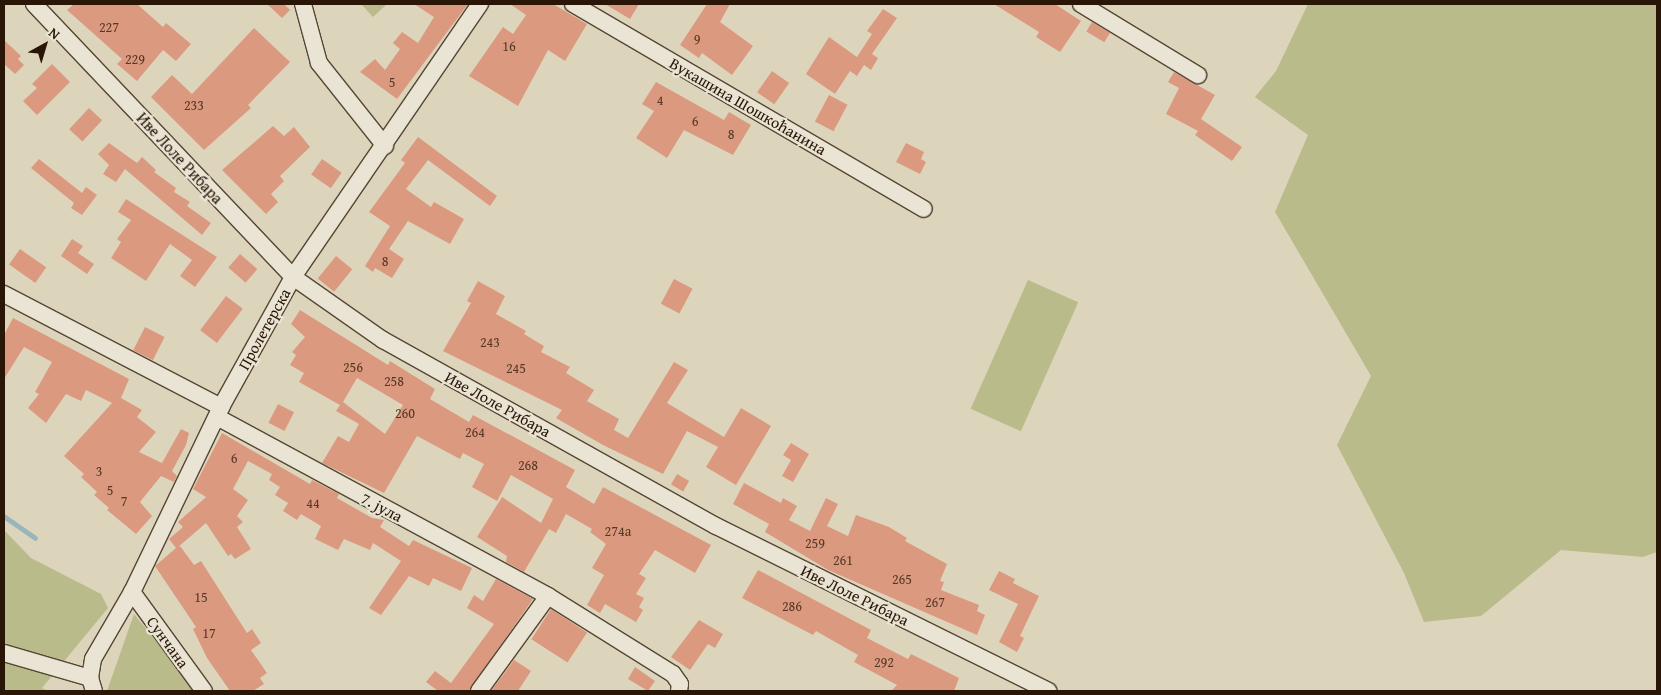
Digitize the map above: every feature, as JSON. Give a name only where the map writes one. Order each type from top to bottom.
[{"type":"street","name":"Иве Лоле Рибара","points":[[34,4],[293,276],[382,340],[716,526],[1046,691]]},
{"type":"street","points":[[303,4],[319,63],[385,146]]},
{"type":"street","name":"Пролетерска","points":[[92,684],[93,659],[132,592],[219,412],[293,276],[385,146],[480,4]]},
{"type":"street","name":"Вукашина Шошкоћанина","points":[[573,4],[924,209]]},
{"type":"street","points":[[1081,4],[1198,75]]},
{"type":"street","name":"7. јула","points":[[4,294],[548,596],[673,674],[680,688]]},
{"type":"street","name":"Сунчана","points":[[132,592],[204,691]]},
{"type":"street","points":[[479,691],[548,596]]},
{"type":"street","points":[[4,653],[92,684]]},
{"type":"green space","points":[[361,4],[387,4],[373,17]]},
{"type":"green space","points":[[1308,4],[1657,4],[1657,552],[1643,557],[1561,550],[1481,616],[1424,622],[1404,573],[1337,445],[1371,376],[1275,212],[1308,135],[1255,97],[1276,71]]},
{"type":"green space","points":[[1028,280],[1078,302],[1021,431],[971,409]]},
{"type":"green space","points":[[4,530],[31,558],[101,594],[108,608],[42,688],[48,691],[4,691]]},
{"type":"green space","points":[[134,614],[197,691],[107,691]]},
{"type":"building","points":[[74,4],[137,4],[163,27],[166,23],[191,44],[176,61],[163,50],[137,81],[117,64],[122,59],[67,10]]},
{"type":"building","points":[[267,4],[284,4],[290,10],[282,18]]},
{"type":"building","points":[[414,4],[468,4],[397,99],[360,72],[375,59],[385,70],[400,49],[393,43],[402,32],[418,43],[434,17]]},
{"type":"building","points":[[510,4],[553,4],[587,24],[565,61],[548,50],[518,106],[469,76],[503,27],[513,34],[526,15]]},
{"type":"building","points":[[605,4],[639,4],[630,19]]},
{"type":"building","points":[[707,4],[730,4],[720,22],[753,46],[732,75],[702,53],[699,58],[680,45]]},
{"type":"building","points":[[994,4],[1055,4],[1081,21],[1060,52],[1036,37],[1039,32]]},
{"type":"building","points":[[883,9],[897,18],[872,54],[878,58],[871,70],[864,65],[857,76],[850,71],[835,94],[806,74],[829,37],[857,57],[872,34],[867,31]]},
{"type":"building","points":[[1092,22],[1110,33],[1104,42],[1086,31]]},
{"type":"building","points":[[254,28],[290,62],[248,105],[251,108],[204,150],[151,97],[172,75],[192,94]]},
{"type":"building","points":[[4,40],[21,56],[18,59],[24,65],[15,74],[4,64]]},
{"type":"building","points":[[52,64],[70,82],[37,115],[23,101],[37,88],[32,84]]},
{"type":"building","points":[[772,71],[789,83],[774,104],[757,92]]},
{"type":"building","points":[[1174,72],[1215,95],[1201,119],[1242,147],[1232,161],[1195,135],[1198,131],[1166,114],[1179,88],[1168,82]]},
{"type":"building","points":[[656,82],[724,120],[729,112],[751,125],[733,155],[684,130],[667,158],[636,138],[654,111],[642,104]]},
{"type":"building","points":[[829,95],[848,105],[833,131],[815,121]]},
{"type":"building","points":[[89,108],[102,120],[82,141],[69,129]]},
{"type":"building","points":[[273,126],[284,136],[294,127],[310,147],[280,176],[284,181],[271,194],[278,202],[266,214],[222,170]]},
{"type":"building","points":[[418,137],[497,196],[490,206],[428,160],[406,189],[431,207],[434,202],[464,219],[450,244],[408,221],[389,249],[404,259],[392,278],[375,268],[373,272],[365,266],[390,226],[369,212],[405,163],[401,160]]},
{"type":"building","points":[[109,143],[137,163],[142,157],[156,170],[154,172],[176,188],[174,192],[190,202],[187,206],[211,223],[202,235],[125,169],[116,182],[103,174],[109,165],[98,154]]},
{"type":"building","points":[[906,143],[924,152],[921,159],[926,162],[920,174],[896,162]]},
{"type":"building","points":[[39,159],[82,193],[86,187],[97,195],[82,215],[71,208],[74,203],[31,168]]},
{"type":"building","points":[[322,159],[342,173],[331,188],[311,175]]},
{"type":"building","points":[[126,199],[217,257],[195,287],[180,276],[192,260],[170,244],[146,281],[111,258],[121,242],[117,239],[131,220],[118,212]]},
{"type":"building","points":[[72,239],[83,246],[78,253],[94,264],[87,274],[61,256]]},
{"type":"building","points":[[20,249],[46,267],[35,283],[9,265]]},
{"type":"building","points":[[240,254],[257,269],[246,283],[228,268]]},
{"type":"building","points":[[336,256],[352,269],[334,292],[318,279]]},
{"type":"building","points":[[674,279],[693,289],[679,314],[661,304]]},
{"type":"building","points":[[478,281],[505,296],[496,314],[526,331],[524,334],[544,346],[541,352],[570,367],[566,373],[594,390],[587,401],[619,419],[614,430],[628,438],[674,362],[688,370],[667,403],[724,437],[741,408],[771,426],[736,485],[706,467],[718,447],[687,431],[663,474],[603,445],[556,418],[562,410],[443,351],[471,303],[467,301]]},
{"type":"building","points":[[226,296],[243,309],[217,343],[200,330]]},
{"type":"building","points":[[300,310],[388,365],[390,361],[435,389],[430,399],[469,422],[473,415],[575,470],[566,487],[594,504],[603,487],[711,545],[695,573],[655,550],[639,574],[646,578],[636,594],[644,598],[639,607],[643,610],[636,622],[605,604],[600,613],[587,605],[604,575],[592,568],[606,544],[590,532],[592,529],[566,514],[556,533],[549,529],[524,572],[506,562],[507,556],[477,537],[502,497],[541,523],[553,499],[511,475],[497,501],[472,487],[484,464],[463,453],[460,459],[417,436],[384,493],[322,463],[338,436],[349,442],[359,424],[336,411],[340,405],[299,382],[304,373],[290,365],[296,355],[292,352],[305,337],[291,324]],"holes":[[[357,378],[403,405],[385,434],[343,402]]]},
{"type":"building","points":[[13,318],[129,379],[121,398],[142,410],[137,417],[156,432],[139,452],[162,463],[181,429],[189,433],[186,445],[172,471],[177,476],[174,482],[161,476],[140,502],[152,516],[136,534],[107,510],[109,508],[94,495],[97,492],[81,477],[84,474],[64,456],[112,403],[86,390],[81,401],[66,394],[46,423],[28,408],[39,394],[35,392],[52,362],[24,347],[4,379],[4,335]]},
{"type":"building","points":[[145,327],[165,337],[153,360],[133,350]]},
{"type":"building","points":[[278,404],[294,412],[285,431],[268,423]]},
{"type":"building","points":[[222,433],[310,484],[312,480],[339,494],[337,498],[372,518],[384,520],[380,527],[409,546],[413,540],[472,568],[461,591],[433,578],[429,586],[409,576],[381,615],[369,608],[401,561],[373,543],[370,550],[344,539],[338,550],[315,539],[321,526],[301,514],[297,520],[283,511],[288,503],[275,495],[280,487],[269,480],[272,474],[248,461],[233,489],[248,500],[237,516],[243,522],[237,527],[251,549],[235,559],[231,554],[228,556],[206,523],[177,548],[180,546],[194,565],[201,561],[247,633],[252,629],[261,643],[251,650],[267,673],[260,678],[264,684],[253,691],[230,691],[207,658],[193,629],[196,627],[155,566],[176,548],[169,539],[183,527],[178,522],[206,497],[193,489]]},
{"type":"building","points":[[791,443],[809,454],[793,482],[782,476],[791,460],[783,455]]},
{"type":"building","points":[[677,474],[689,481],[683,491],[671,484]]},
{"type":"building","points":[[744,483],[781,503],[783,498],[797,506],[789,520],[810,531],[826,498],[838,504],[827,526],[848,536],[856,515],[889,527],[907,538],[905,541],[947,564],[940,581],[944,582],[941,590],[979,605],[977,611],[985,615],[977,635],[828,570],[765,532],[769,524],[733,504]]},
{"type":"building","points":[[758,570],[871,630],[867,638],[908,659],[911,654],[959,678],[954,691],[891,691],[897,685],[854,662],[858,655],[816,631],[813,635],[742,598]]},
{"type":"building","points":[[999,571],[1015,579],[1013,583],[1039,596],[1020,636],[1024,638],[1017,652],[999,642],[1018,604],[989,590]]},
{"type":"building","points":[[496,579],[533,599],[469,691],[438,691],[426,682],[435,671],[451,683],[494,624],[467,608],[474,595],[483,601]]},
{"type":"building","points":[[551,609],[587,632],[567,663],[531,639]]},
{"type":"building","points":[[699,620],[723,634],[715,648],[708,644],[690,670],[671,657]]},
{"type":"building","points":[[514,660],[531,671],[518,691],[491,691]]},
{"type":"building","points":[[635,667],[655,681],[648,691],[628,679]]},
{"type":"waterway","points":[[4,516],[35,538]]}]
